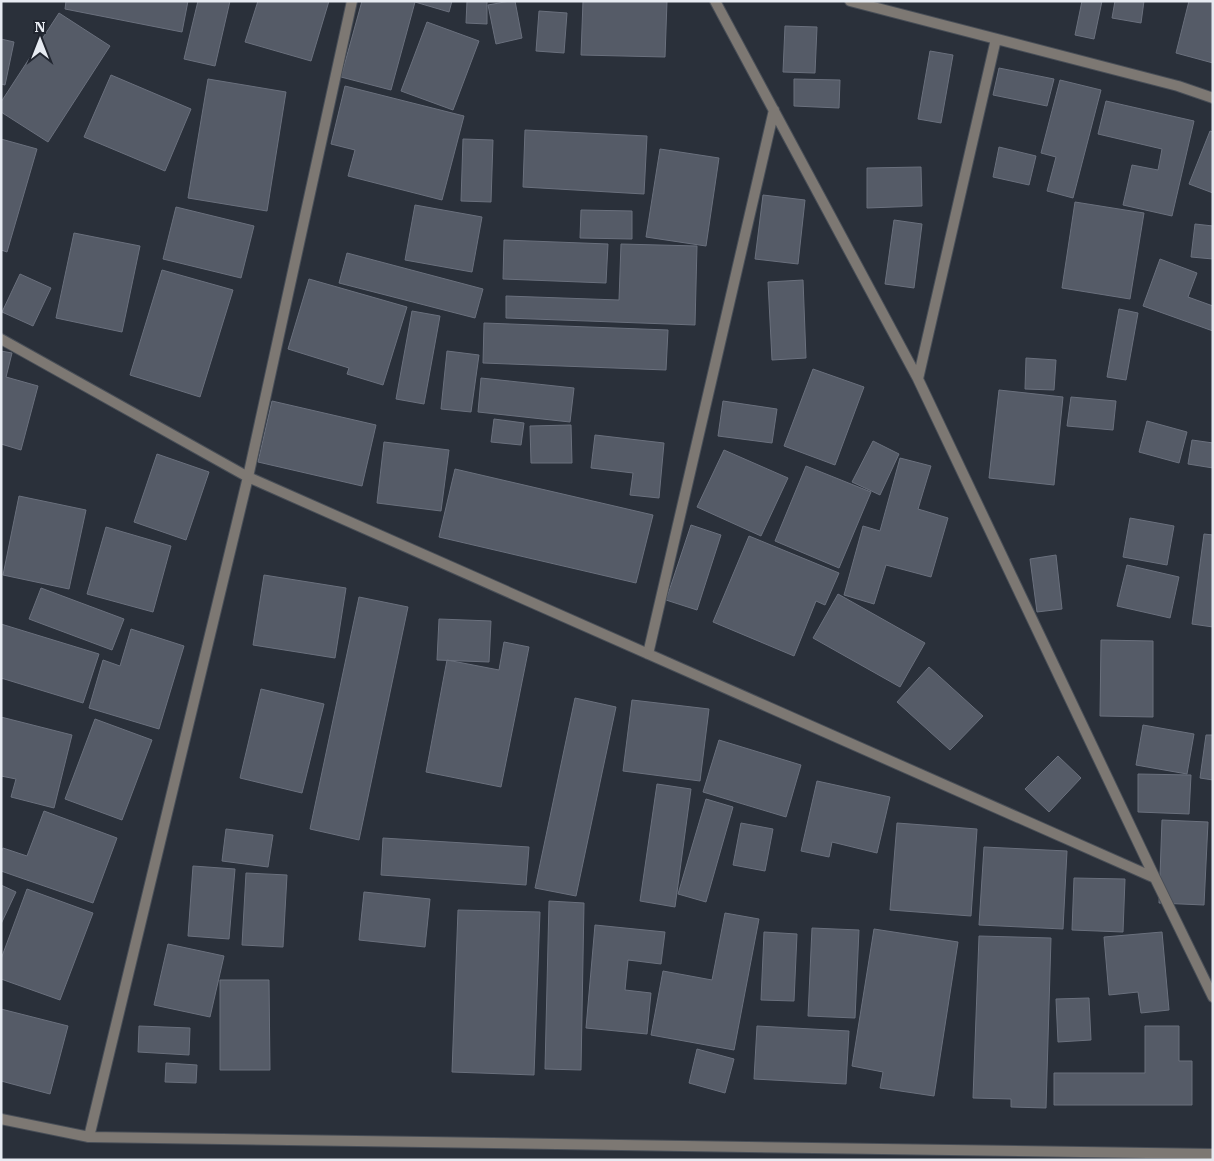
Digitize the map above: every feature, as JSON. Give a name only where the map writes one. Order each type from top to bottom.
[{"type":"street","points":[[88,1137],[248,477],[352,1]]},
{"type":"street","points":[[715,1],[918,380],[1155,878],[1212,993]]},
{"type":"street","points":[[850,1],[1178,86],[1213,98]]},
{"type":"street","points":[[918,380],[996,39]]},
{"type":"street","points":[[648,654],[774,110]]},
{"type":"street","points":[[1,339],[248,477],[1155,878]]},
{"type":"street","points":[[1,1120],[88,1137],[1213,1154]]},
{"type":"building","points":[[66,1],[188,1],[182,32],[65,9]]},
{"type":"building","points":[[198,1],[230,1],[215,66],[184,59]]},
{"type":"building","points":[[258,1],[329,1],[311,61],[245,42]]},
{"type":"building","points":[[362,1],[452,1],[449,12],[415,2],[391,90],[341,77]]},
{"type":"building","points":[[467,1],[487,1],[487,24],[466,23]]},
{"type":"building","points":[[515,1],[522,38],[496,44],[488,5]]},
{"type":"building","points":[[583,1],[667,1],[665,57],[581,55]]},
{"type":"building","points":[[1082,1],[1102,1],[1094,39],[1075,35]]},
{"type":"building","points":[[1115,1],[1144,1],[1141,23],[1112,18]]},
{"type":"building","points":[[1189,1],[1213,1],[1213,63],[1176,53]]},
{"type":"building","points":[[539,11],[567,13],[564,53],[536,51]]},
{"type":"building","points":[[59,13],[110,46],[48,142],[1,112],[1,102]]},
{"type":"building","points":[[427,22],[479,41],[453,110],[401,91]]},
{"type":"building","points":[[785,26],[817,27],[815,73],[783,72]]},
{"type":"building","points":[[1,39],[14,42],[5,85],[1,84]]},
{"type":"building","points":[[930,51],[953,55],[941,123],[918,119]]},
{"type":"building","points":[[999,68],[1054,79],[1047,106],[993,95]]},
{"type":"building","points":[[111,75],[191,109],[165,171],[84,137]]},
{"type":"building","points":[[208,79],[286,92],[267,211],[188,198]]},
{"type":"building","points":[[794,79],[840,80],[839,108],[794,106]]},
{"type":"building","points":[[1060,80],[1101,90],[1073,198],[1047,191],[1056,157],[1041,153]]},
{"type":"building","points":[[345,86],[464,116],[442,200],[348,176],[355,150],[331,144]]},
{"type":"building","points":[[1106,101],[1194,121],[1172,216],[1123,205],[1132,165],[1158,170],[1162,149],[1098,134]]},
{"type":"building","points":[[525,130],[647,136],[644,194],[523,187]]},
{"type":"building","points":[[1210,131],[1213,132],[1213,193],[1189,184]]},
{"type":"building","points":[[1,139],[37,149],[7,252],[1,250]]},
{"type":"building","points":[[463,139],[493,140],[491,202],[461,201]]},
{"type":"building","points":[[999,147],[1036,156],[1029,185],[993,177]]},
{"type":"building","points":[[660,149],[719,158],[706,246],[646,237]]},
{"type":"building","points":[[921,167],[922,206],[867,208],[867,168]]},
{"type":"building","points":[[763,195],[805,200],[798,264],[755,259]]},
{"type":"building","points":[[1075,202],[1144,213],[1130,299],[1062,288]]},
{"type":"building","points":[[415,205],[482,217],[472,272],[405,260]]},
{"type":"building","points":[[176,207],[254,226],[241,278],[163,259]]},
{"type":"building","points":[[581,210],[632,211],[632,239],[580,238]]},
{"type":"building","points":[[894,220],[922,224],[914,288],[885,284]]},
{"type":"building","points":[[1195,224],[1213,226],[1213,259],[1191,257]]},
{"type":"building","points":[[74,233],[140,246],[122,332],[56,318]]},
{"type":"building","points":[[504,240],[608,244],[606,283],[503,279]]},
{"type":"building","points":[[621,244],[697,246],[695,325],[506,318],[506,296],[619,300]]},
{"type":"building","points":[[347,253],[483,289],[475,318],[339,283]]},
{"type":"building","points":[[1160,259],[1197,273],[1188,297],[1213,306],[1213,331],[1143,306]]},
{"type":"building","points":[[162,270],[233,290],[200,397],[130,375]]},
{"type":"building","points":[[20,274],[51,288],[33,326],[2,312]]},
{"type":"building","points":[[309,279],[407,307],[383,385],[347,374],[349,368],[288,349]]},
{"type":"building","points":[[803,280],[806,358],[772,360],[768,282]]},
{"type":"building","points":[[1119,309],[1138,313],[1126,380],[1107,377]]},
{"type":"building","points":[[412,311],[440,316],[424,404],[396,399]]},
{"type":"building","points":[[484,323],[668,330],[666,370],[483,363]]},
{"type":"building","points":[[1,351],[12,353],[6,377],[38,386],[21,450],[1,444]]},
{"type":"building","points":[[447,351],[479,355],[471,412],[441,409]]},
{"type":"building","points":[[1026,358],[1056,360],[1054,390],[1025,389]]},
{"type":"building","points":[[813,369],[864,387],[835,465],[784,446]]},
{"type":"building","points":[[481,378],[574,388],[570,422],[478,412]]},
{"type":"building","points":[[999,390],[1063,397],[1054,485],[989,478]]},
{"type":"building","points":[[1071,397],[1116,401],[1113,430],[1067,426]]},
{"type":"building","points":[[272,401],[376,425],[362,486],[258,462]]},
{"type":"building","points":[[723,401],[777,409],[772,443],[718,436]]},
{"type":"building","points":[[494,419],[524,423],[521,445],[491,442]]},
{"type":"building","points":[[1147,421],[1187,432],[1179,463],[1139,452]]},
{"type":"building","points":[[571,425],[572,463],[531,463],[530,426]]},
{"type":"building","points":[[595,435],[664,443],[659,498],[630,495],[633,473],[591,468]]},
{"type":"building","points":[[1192,440],[1213,443],[1213,468],[1188,464]]},
{"type":"building","points":[[873,441],[899,454],[880,495],[852,482]]},
{"type":"building","points":[[384,442],[449,450],[441,511],[377,503]]},
{"type":"building","points":[[724,450],[788,478],[761,536],[697,507]]},
{"type":"building","points":[[157,454],[209,472],[186,540],[134,522]]},
{"type":"building","points":[[900,458],[931,466],[918,509],[948,518],[931,577],[886,565],[874,604],[844,595],[863,526],[880,531]]},
{"type":"building","points":[[806,466],[871,492],[839,568],[775,541]]},
{"type":"building","points":[[455,469],[653,515],[636,583],[439,537]]},
{"type":"building","points":[[19,496],[86,510],[69,589],[3,575]]},
{"type":"building","points":[[1130,518],[1174,526],[1167,565],[1123,557]]},
{"type":"building","points":[[691,525],[721,535],[697,610],[666,600]]},
{"type":"building","points":[[106,527],[171,546],[153,612],[87,594]]},
{"type":"building","points":[[1204,534],[1213,535],[1213,627],[1192,624]]},
{"type":"building","points":[[749,536],[839,573],[825,605],[816,601],[794,656],[713,622]]},
{"type":"building","points":[[1056,555],[1062,609],[1037,612],[1030,559]]},
{"type":"building","points":[[1127,565],[1179,577],[1170,618],[1117,606]]},
{"type":"building","points":[[264,575],[346,588],[335,658],[253,645]]},
{"type":"building","points":[[41,588],[124,619],[112,650],[29,619]]},
{"type":"building","points":[[838,594],[925,643],[900,687],[813,638]]},
{"type":"building","points":[[359,597],[408,607],[359,840],[310,829]]},
{"type":"building","points":[[439,619],[491,621],[489,662],[437,660]]},
{"type":"building","points":[[1,624],[99,654],[83,703],[1,678]]},
{"type":"building","points":[[131,629],[184,646],[159,729],[89,708],[103,660],[120,666]]},
{"type":"building","points":[[1101,640],[1153,641],[1153,717],[1100,716]]},
{"type":"building","points":[[504,642],[529,647],[501,787],[426,772],[447,660],[499,670]]},
{"type":"building","points":[[929,667],[983,716],[950,750],[897,702]]},
{"type":"building","points":[[261,689],[324,704],[302,793],[240,778]]},
{"type":"building","points":[[575,698],[616,707],[576,896],[535,888]]},
{"type":"building","points":[[632,700],[709,709],[700,781],[623,771]]},
{"type":"building","points":[[1,717],[72,735],[54,808],[11,797],[16,779],[1,776]]},
{"type":"building","points":[[95,719],[152,740],[122,820],[65,799]]},
{"type":"building","points":[[1143,725],[1194,734],[1187,774],[1136,765]]},
{"type":"building","points":[[1206,735],[1213,735],[1213,780],[1200,778]]},
{"type":"building","points":[[719,740],[801,765],[786,817],[703,792]]},
{"type":"building","points":[[1058,756],[1081,778],[1049,812],[1025,789]]},
{"type":"building","points":[[1138,774],[1191,775],[1189,814],[1138,812]]},
{"type":"building","points":[[817,781],[890,797],[877,853],[832,842],[829,857],[801,851]]},
{"type":"building","points":[[657,784],[691,789],[675,907],[640,901]]},
{"type":"building","points":[[706,799],[733,807],[706,902],[678,894]]},
{"type":"building","points":[[44,811],[117,838],[93,903],[1,871],[1,852],[3,848],[27,856]]},
{"type":"building","points":[[1162,820],[1208,822],[1204,905],[1159,903]]},
{"type":"building","points":[[741,823],[773,829],[765,871],[733,865]]},
{"type":"building","points":[[897,823],[977,829],[971,916],[890,910]]},
{"type":"building","points":[[226,829],[273,835],[268,867],[222,861]]},
{"type":"building","points":[[383,838],[529,847],[526,885],[381,875]]},
{"type":"building","points":[[984,847],[1067,851],[1063,929],[979,925]]},
{"type":"building","points":[[193,866],[235,869],[229,939],[188,936]]},
{"type":"building","points":[[246,873],[287,875],[283,947],[242,945]]},
{"type":"building","points":[[1074,878],[1125,879],[1123,932],[1072,930]]},
{"type":"building","points":[[1,885],[16,892],[1,924]]},
{"type":"building","points":[[27,889],[93,913],[60,1000],[1,979],[1,959]]},
{"type":"building","points":[[364,892],[430,899],[425,947],[359,940]]},
{"type":"building","points":[[549,901],[584,903],[581,1070],[545,1069]]},
{"type":"building","points":[[458,910],[540,912],[534,1075],[452,1072]]},
{"type":"building","points":[[725,913],[759,919],[734,1050],[651,1035],[663,971],[712,980]]},
{"type":"building","points":[[595,925],[665,932],[661,964],[628,960],[625,990],[651,993],[647,1034],[586,1028]]},
{"type":"building","points":[[812,928],[859,930],[855,1018],[808,1016]]},
{"type":"building","points":[[874,929],[958,942],[934,1096],[880,1088],[883,1072],[852,1066]]},
{"type":"building","points":[[764,932],[797,934],[794,1001],[761,1000]]},
{"type":"building","points":[[1162,932],[1169,1010],[1141,1013],[1138,992],[1109,995],[1104,937]]},
{"type":"building","points":[[979,936],[1051,938],[1046,1108],[1011,1107],[1011,1099],[973,1098]]},
{"type":"building","points":[[168,944],[224,956],[210,1017],[154,1005]]},
{"type":"building","points":[[220,980],[269,980],[270,1070],[220,1070]]},
{"type":"building","points":[[1089,998],[1091,1040],[1058,1042],[1056,999]]},
{"type":"building","points":[[1,1009],[68,1026],[50,1094],[1,1081]]},
{"type":"building","points":[[139,1026],[190,1028],[189,1055],[138,1052]]},
{"type":"building","points":[[757,1026],[849,1031],[846,1084],[754,1079]]},
{"type":"building","points":[[1145,1026],[1179,1026],[1179,1061],[1192,1061],[1192,1105],[1054,1105],[1054,1073],[1145,1073]]},
{"type":"building","points":[[697,1049],[734,1059],[725,1093],[689,1083]]},
{"type":"building","points":[[166,1063],[197,1065],[196,1083],[165,1082]]}]
